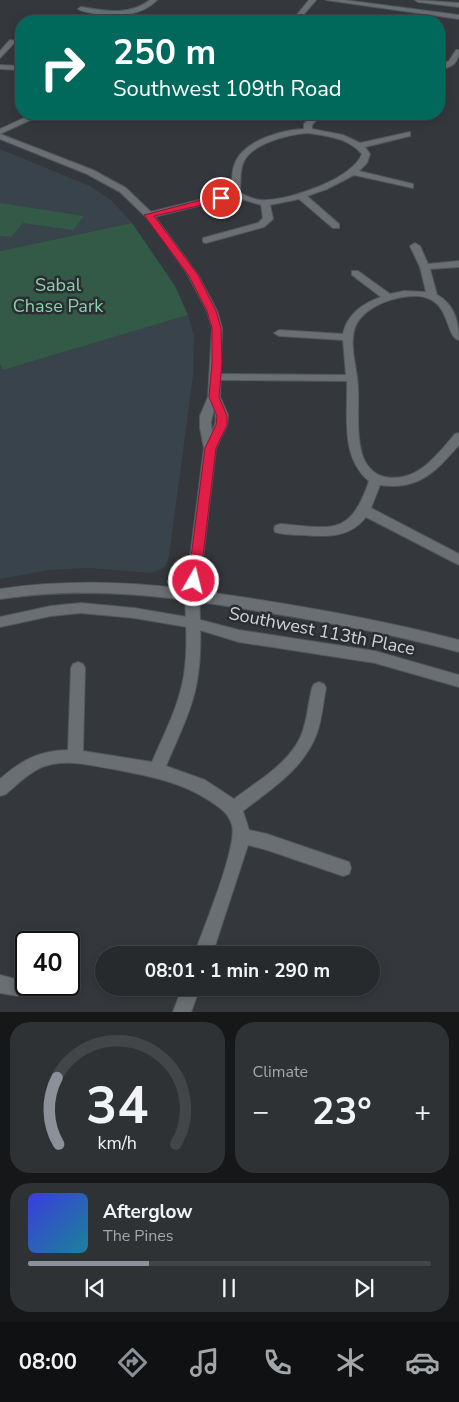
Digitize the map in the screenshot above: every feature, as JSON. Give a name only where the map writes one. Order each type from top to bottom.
[{"type":"street","points":[[81,9],[128,13],[142,9],[154,0]]},
{"type":"street","points":[[300,15],[313,0]]},
{"type":"street","points":[[330,0],[459,16]]},
{"type":"street","points":[[418,0],[459,5]]},
{"type":"street","points":[[0,56],[12,41]]},
{"type":"street","points":[[445,66],[452,63],[459,52]]},
{"type":"street","points":[[0,68],[15,68]]},
{"type":"street","points":[[0,132],[26,120]]},
{"type":"street","points":[[308,131],[308,124],[312,120]]},
{"type":"street","points":[[236,194],[239,163],[246,153],[284,134],[308,131],[338,137],[360,146],[407,134]]},
{"type":"street","points":[[0,136],[107,181],[123,190],[149,215],[193,275],[212,311],[216,328],[214,397],[204,424],[210,448]]},
{"type":"street","points":[[149,215],[236,194],[266,203],[301,196],[354,172],[364,164],[366,158],[360,146]]},
{"type":"street","points":[[354,172],[410,186]]},
{"type":"street","points":[[301,196],[336,226]]},
{"type":"street","points":[[206,240],[261,225],[268,218],[266,203]]},
{"type":"street","points":[[415,246],[426,267],[432,296]]},
{"type":"street","points":[[426,267],[459,264]]},
{"type":"street","points":[[355,273],[389,298]]},
{"type":"street","points":[[458,334],[446,307],[432,296],[408,293],[389,298],[366,309],[351,326],[348,337],[352,378],[354,439],[361,466],[376,480],[396,484],[413,480],[430,470],[459,437]]},
{"type":"street","points":[[279,333],[348,337]]},
{"type":"street","points":[[216,377],[352,378]]},
{"type":"street","points":[[156,770],[191,675],[192,594],[210,448],[221,425],[222,416],[214,397]]},
{"type":"street","points":[[280,529],[340,531],[350,527],[364,510],[376,480]]},
{"type":"street","points":[[364,510],[459,560]]},
{"type":"street","name":"Southwest 113th Place","points":[[0,594],[49,587],[106,586],[192,594],[381,626],[459,646]]},
{"type":"street","name":"Southwest 113th Place","points":[[0,622],[51,611],[81,608],[134,613],[193,623],[239,636],[375,657],[459,681]]},
{"type":"street","points":[[74,756],[78,668]]},
{"type":"street","points":[[234,808],[282,770],[304,745],[315,711],[319,688]]},
{"type":"street","points":[[0,789],[35,762],[53,757],[74,756],[156,770],[181,777],[199,785],[234,808],[241,827],[235,866],[206,946]]},
{"type":"street","points":[[241,836],[267,842],[343,868]]},
{"type":"street","points":[[182,1012],[188,996]]},
{"type":"shaded area","points":[[0,149],[90,186],[112,201],[132,223],[0,251]]},
{"type":"shaded area","points":[[188,315],[194,336],[193,375],[169,556],[165,567],[152,573],[89,568],[49,570],[0,579],[0,364],[3,370]]},
{"type":"green space","points":[[0,203],[84,216],[73,230],[23,223],[11,237],[0,236]]},
{"type":"green space","name":"Sabal Chase Park","points":[[132,223],[175,286],[188,315],[3,370],[0,364],[0,251]]},
{"type":"route","points":[[194,581],[210,448],[221,425],[222,416],[214,397],[217,363],[216,328],[212,311],[193,275],[149,215],[221,198]]}]
